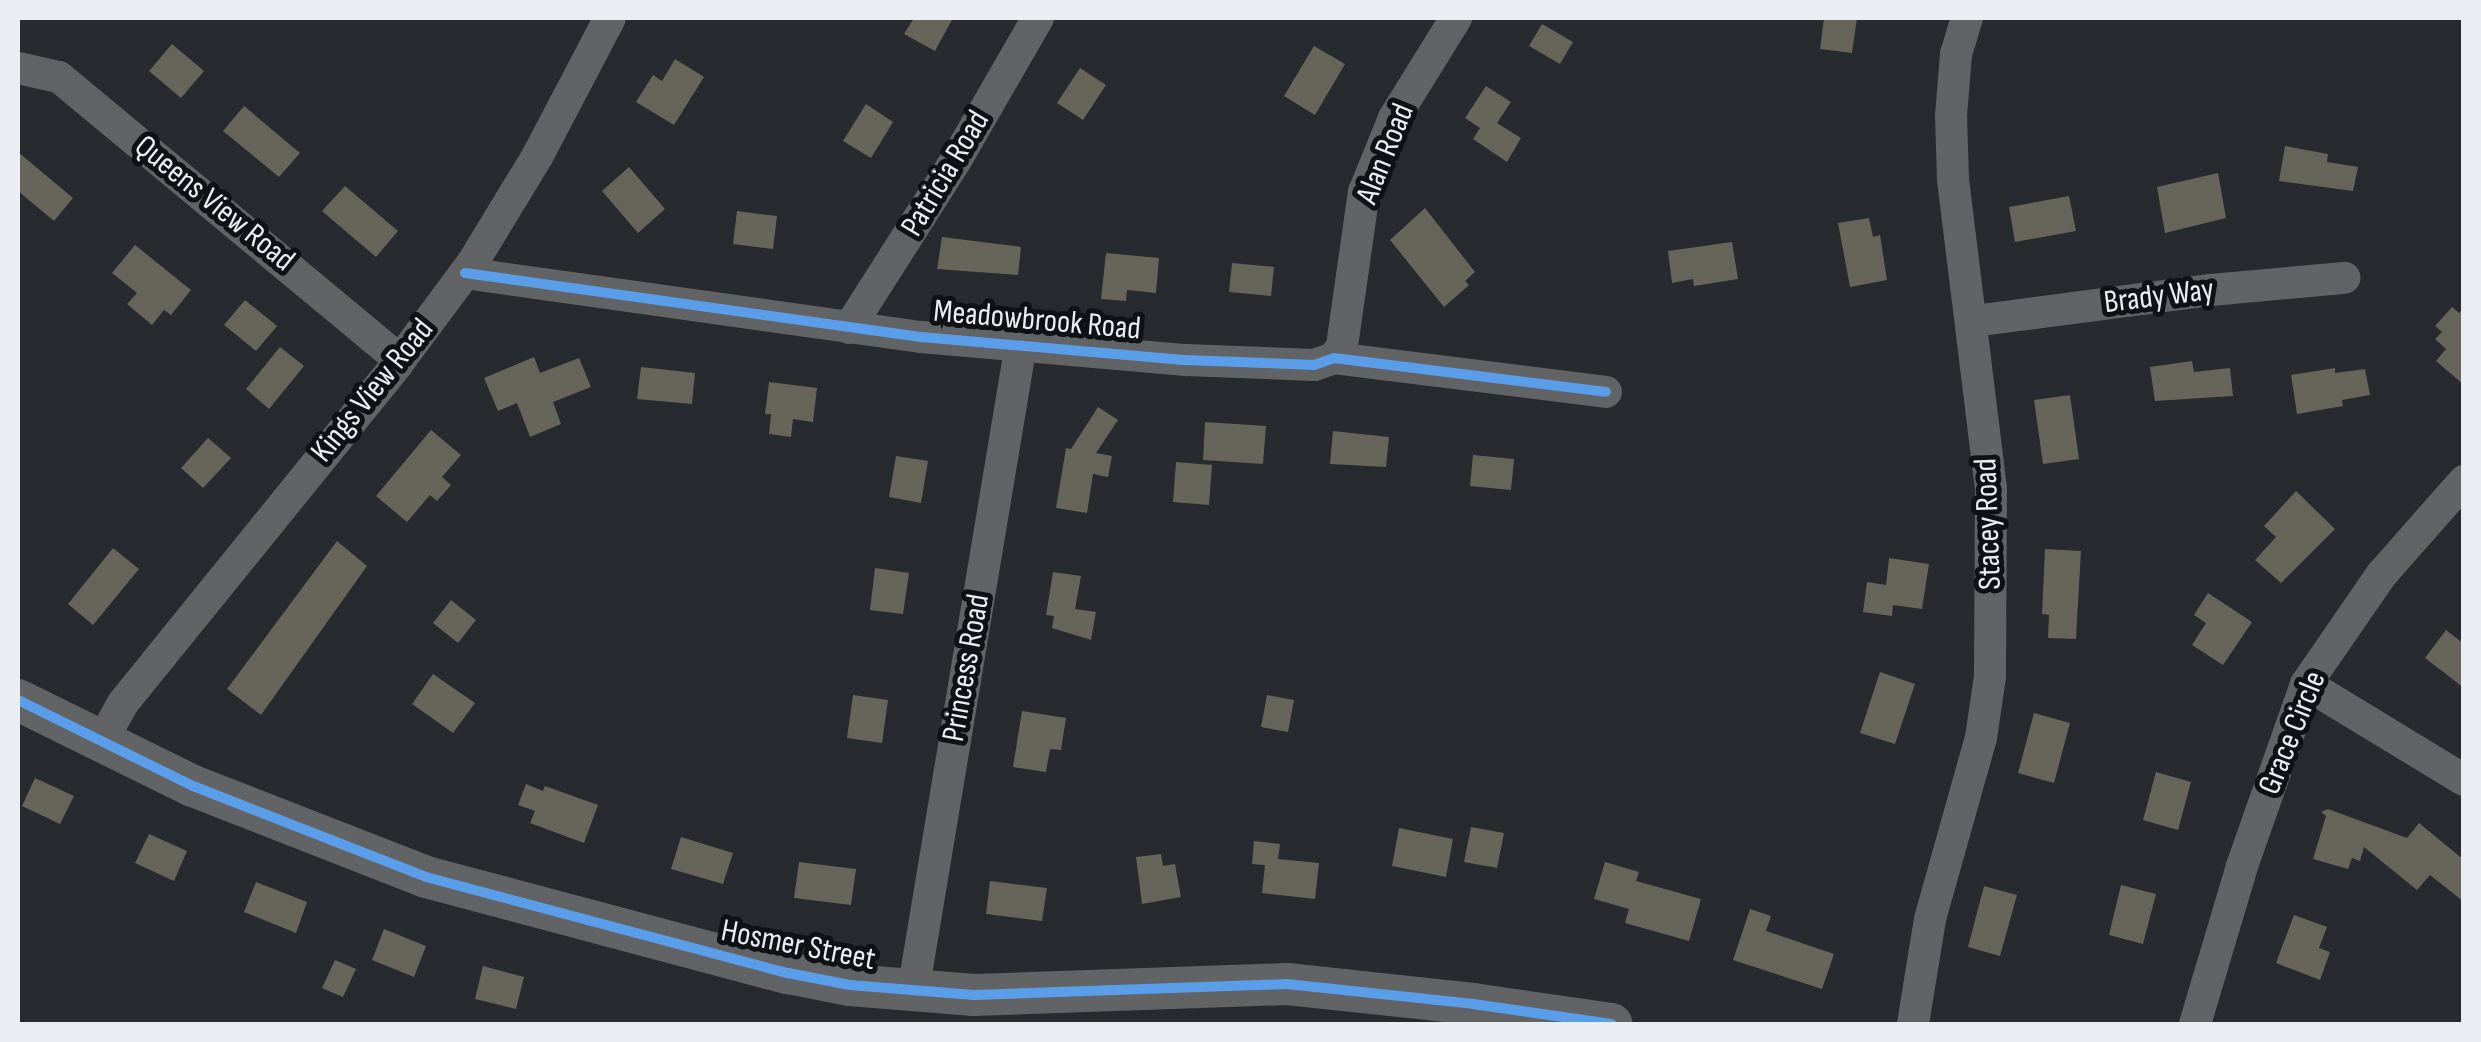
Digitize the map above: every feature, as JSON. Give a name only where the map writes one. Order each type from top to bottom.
[{"type":"street","name":"Kings View Road","points":[[102,741],[133,691],[400,360],[464,273],[538,156],[610,18]]},
{"type":"street","name":"Patricia Road","points":[[849,328],[946,176],[1038,18]]},
{"type":"street","name":"Alan Road","points":[[1334,358],[1342,346],[1364,192],[1394,118],[1456,18]]},
{"type":"street","name":"Stacey Road","points":[[1913,1024],[1930,919],[1980,738],[1990,676],[1991,489],[1974,322],[1953,179],[1951,116],[1956,54],[1967,18]]},
{"type":"street","name":"Queens View Road","points":[[18,68],[59,77],[400,360]]},
{"type":"street","name":"Meadowbrook Road","points":[[464,273],[849,328],[1186,360],[1314,365],[1334,358],[1606,392]]},
{"type":"street","name":"Brady Way","points":[[1974,322],[2211,290],[2344,278]]},
{"type":"street","name":"Princess Road","points":[[914,992],[1022,344]]},
{"type":"street","name":"Grace Circle","points":[[2194,1024],[2242,866],[2306,684],[2382,574],[2464,481]]},
{"type":"street","points":[[2306,684],[2464,780]]},
{"type":"street","name":"Hosmer Street","points":[[18,700],[251,811],[456,887],[788,973],[914,992],[1036,995],[1287,984],[1612,1024]]},
{"type":"building","points":[[914,18],[953,18],[935,51],[904,34]]},
{"type":"building","points":[[1824,18],[1857,18],[1852,53],[1820,49]]},
{"type":"building","points":[[1542,24],[1573,42],[1560,64],[1529,46]]},
{"type":"building","points":[[172,44],[204,71],[181,98],[149,71]]},
{"type":"building","points":[[1314,46],[1345,64],[1315,115],[1284,96]]},
{"type":"building","points":[[675,59],[704,77],[674,125],[636,102],[653,75],[662,81]]},
{"type":"building","points":[[1080,68],[1106,85],[1083,120],[1057,103]]},
{"type":"building","points":[[1486,86],[1511,102],[1497,123],[1521,138],[1507,162],[1473,139],[1480,128],[1465,118]]},
{"type":"building","points":[[866,104],[893,122],[871,158],[843,141]]},
{"type":"building","points":[[244,106],[300,153],[279,177],[223,131]]},
{"type":"building","points":[[2285,146],[2328,154],[2327,162],[2358,167],[2353,191],[2279,181]]},
{"type":"building","points":[[18,152],[73,198],[54,221],[18,191]]},
{"type":"building","points":[[629,167],[665,209],[638,233],[602,191]]},
{"type":"building","points":[[2218,173],[2226,218],[2165,233],[2157,187]]},
{"type":"building","points":[[345,186],[398,231],[376,257],[322,211]]},
{"type":"building","points":[[2069,196],[2076,231],[2015,242],[2009,207]]},
{"type":"building","points":[[1425,208],[1475,272],[1465,281],[1469,285],[1444,307],[1390,240]]},
{"type":"building","points":[[737,211],[777,216],[773,249],[733,244]]},
{"type":"building","points":[[1869,218],[1873,237],[1880,235],[1887,280],[1850,287],[1838,223]]},
{"type":"building","points":[[942,237],[1021,247],[1018,275],[937,269]]},
{"type":"building","points":[[1732,242],[1738,279],[1694,286],[1693,279],[1672,283],[1668,251]]},
{"type":"building","points":[[135,245],[191,290],[171,315],[164,310],[152,325],[127,304],[137,293],[112,273]]},
{"type":"building","points":[[1106,253],[1159,258],[1156,293],[1127,290],[1126,301],[1101,299]]},
{"type":"building","points":[[1232,263],[1274,267],[1271,296],[1229,292]]},
{"type":"building","points":[[245,300],[277,326],[256,351],[224,325]]},
{"type":"building","points":[[2452,307],[2459,313],[2464,308],[2464,385],[2436,361],[2446,349],[2435,339],[2442,332],[2435,326]]},
{"type":"building","points":[[280,347],[304,366],[269,409],[246,389]]},
{"type":"building","points":[[534,357],[540,373],[579,358],[591,387],[553,402],[561,424],[530,437],[517,403],[498,411],[484,378]]},
{"type":"building","points":[[2192,361],[2194,372],[2230,368],[2233,396],[2155,401],[2150,367]]},
{"type":"building","points":[[641,367],[695,373],[692,404],[637,399]]},
{"type":"building","points":[[2335,368],[2335,373],[2365,369],[2370,395],[2342,400],[2343,406],[2297,414],[2291,375]]},
{"type":"building","points":[[769,382],[817,388],[813,422],[793,419],[791,437],[769,434],[771,414],[765,414]]},
{"type":"building","points":[[2070,395],[2079,459],[2043,464],[2034,400]]},
{"type":"building","points":[[1098,407],[1118,420],[1096,453],[1112,456],[1108,477],[1093,474],[1087,513],[1056,508],[1066,448],[1071,449]]},
{"type":"building","points":[[1205,422],[1266,426],[1263,464],[1203,460]]},
{"type":"building","points":[[431,430],[461,455],[442,477],[451,485],[437,501],[430,495],[407,522],[376,496]]},
{"type":"building","points":[[1333,431],[1389,437],[1386,467],[1330,464]]},
{"type":"building","points":[[208,438],[231,458],[203,488],[181,468]]},
{"type":"building","points":[[1473,455],[1514,459],[1511,490],[1470,486]]},
{"type":"building","points":[[896,456],[928,461],[921,503],[889,497]]},
{"type":"building","points":[[1176,462],[1212,465],[1209,505],[1173,502]]},
{"type":"building","points":[[2296,491],[2335,529],[2281,583],[2255,560],[2276,537],[2264,526]]},
{"type":"building","points":[[337,541],[367,566],[261,715],[227,689]]},
{"type":"building","points":[[113,548],[139,569],[93,625],[68,604]]},
{"type":"building","points":[[2045,549],[2081,551],[2076,639],[2048,638],[2049,615],[2042,614]]},
{"type":"building","points":[[1889,558],[1929,564],[1922,609],[1893,605],[1892,616],[1863,612],[1867,582],[1886,585]]},
{"type":"building","points":[[875,568],[909,573],[903,614],[870,610]]},
{"type":"building","points":[[1053,572],[1081,576],[1075,609],[1096,612],[1091,640],[1052,628],[1054,616],[1046,615]]},
{"type":"building","points":[[2208,593],[2252,622],[2223,665],[2192,645],[2206,623],[2194,615]]},
{"type":"building","points":[[451,600],[476,620],[458,643],[433,623]]},
{"type":"building","points":[[2446,630],[2464,644],[2464,688],[2425,658]]},
{"type":"building","points":[[1880,672],[1915,684],[1895,744],[1860,733]]},
{"type":"building","points":[[433,674],[475,703],[453,733],[412,704]]},
{"type":"building","points":[[853,695],[888,700],[882,743],[847,738]]},
{"type":"building","points":[[1267,695],[1294,700],[1288,732],[1261,727]]},
{"type":"building","points":[[1022,711],[1066,718],[1061,750],[1050,749],[1046,772],[1013,767]]},
{"type":"building","points":[[2034,713],[2070,723],[2054,783],[2018,773]]},
{"type":"building","points":[[2156,772],[2191,782],[2178,830],[2143,820]]},
{"type":"building","points":[[35,778],[74,796],[60,824],[22,806]]},
{"type":"building","points":[[526,784],[543,791],[545,786],[598,805],[584,843],[530,823],[535,811],[518,805]]},
{"type":"building","points":[[2328,809],[2407,838],[2419,823],[2464,860],[2464,902],[2430,875],[2417,890],[2364,847],[2360,861],[2352,858],[2348,869],[2313,859],[2326,816],[2321,812]]},
{"type":"building","points":[[1471,827],[1504,833],[1497,868],[1464,862]]},
{"type":"building","points":[[1399,828],[1453,839],[1446,877],[1392,866]]},
{"type":"building","points":[[149,834],[187,851],[174,881],[135,863]]},
{"type":"building","points":[[681,837],[733,853],[723,884],[671,869]]},
{"type":"building","points":[[1254,841],[1280,844],[1278,859],[1319,863],[1315,899],[1262,893],[1265,865],[1252,864]]},
{"type":"building","points":[[1161,854],[1163,866],[1175,864],[1181,897],[1142,904],[1136,857]]},
{"type":"building","points":[[799,862],[856,869],[851,905],[794,898]]},
{"type":"building","points":[[1605,862],[1639,872],[1636,881],[1701,899],[1689,941],[1625,923],[1629,909],[1594,899]]},
{"type":"building","points":[[990,881],[1047,888],[1042,921],[986,914]]},
{"type":"building","points":[[256,882],[307,902],[296,933],[244,912]]},
{"type":"building","points":[[2121,885],[2156,894],[2143,944],[2109,935]]},
{"type":"building","points":[[1984,886],[2017,895],[2000,956],[1968,947]]},
{"type":"building","points":[[1750,909],[1771,916],[1766,931],[1834,954],[1822,989],[1733,960]]},
{"type":"building","points":[[2294,915],[2327,927],[2319,948],[2330,952],[2320,980],[2276,963]]},
{"type":"building","points":[[384,929],[426,946],[414,977],[372,960]]},
{"type":"building","points":[[335,960],[356,969],[343,997],[322,988]]},
{"type":"building","points":[[483,966],[524,977],[516,1009],[475,999]]},
{"type":"cycle path","points":[[465,273],[921,337],[1186,360],[1314,365],[1334,358],[1606,392]]},
{"type":"cycle path","points":[[18,700],[193,786],[426,877],[788,973],[850,985],[974,995],[1287,984],[1612,1024]]}]
